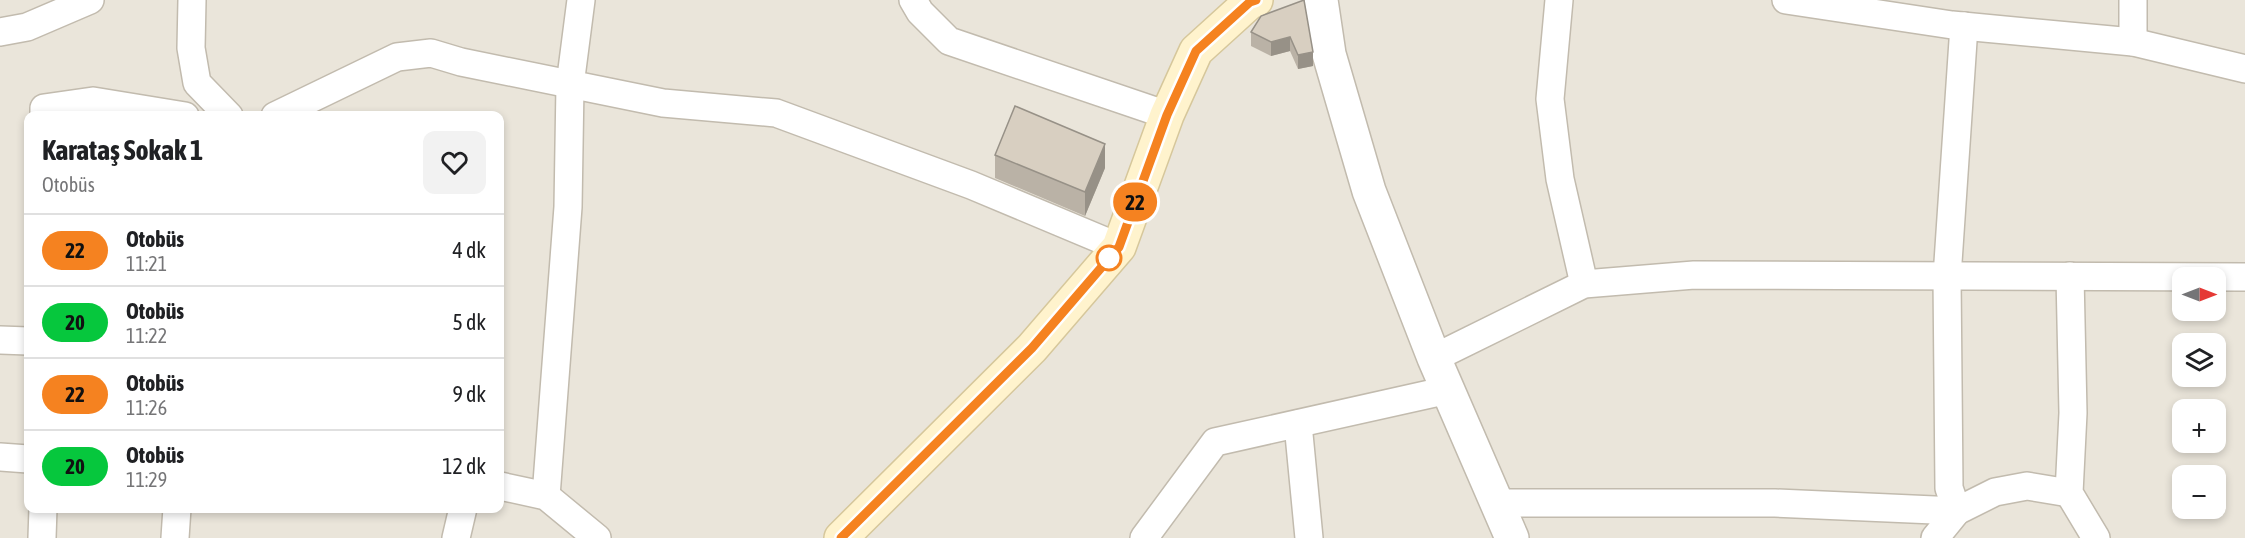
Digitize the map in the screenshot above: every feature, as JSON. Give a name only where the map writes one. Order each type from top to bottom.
[{"type":"main road","points":[[841,538],[1032,348],[1119,247],[1167,115],[1196,51],[1250,2],[1256,0]]},
{"type":"street","points":[[0,32],[27,27],[90,0]]},
{"type":"street","points":[[192,0],[192,48],[197,83],[224,111]]},
{"type":"street","points":[[546,496],[568,207],[570,85],[581,0]]},
{"type":"street","points":[[912,0],[920,12],[949,41],[1167,115]]},
{"type":"street","points":[[1321,0],[1329,54],[1369,191],[1434,358],[1512,538]]},
{"type":"street","points":[[1559,0],[1550,99],[1560,179],[1584,284]]},
{"type":"street","points":[[1786,0],[1964,26],[2133,42],[2245,69]]},
{"type":"street","points":[[2133,0],[2133,42]]},
{"type":"street","points":[[1957,511],[1949,488],[1947,277],[1964,26]]},
{"type":"street","points":[[285,111],[397,57],[431,53],[570,85],[663,103],[776,113],[971,185],[1119,247]]},
{"type":"street","points":[[44,111],[44,108],[93,101],[154,111]]},
{"type":"street","points":[[1434,358],[1584,284],[1694,275],[2245,277]]},
{"type":"street","points":[[2070,276],[2073,413],[2070,493],[2096,538]]},
{"type":"street","points":[[0,340],[24,341]]},
{"type":"street","points":[[1144,538],[1215,442],[1448,390]]},
{"type":"street","points":[[1298,424],[1309,538]]},
{"type":"street","points":[[0,457],[24,459]]},
{"type":"street","points":[[1935,538],[1957,511],[1995,492],[2027,486],[2070,493]]},
{"type":"street","points":[[504,487],[546,496],[597,538]]},
{"type":"street","points":[[1496,503],[1775,503],[1957,511]]},
{"type":"street","points":[[42,538],[43,513]]},
{"type":"street","points":[[175,538],[177,513]]},
{"type":"street","points":[[456,538],[462,513]]},
{"type":"shaded area","points":[[0,0],[2245,0],[2245,538],[0,538]]},
{"type":"building","points":[[1304,0],[1313,52],[1298,55],[1290,37],[1271,42],[1251,32],[1261,16]]},
{"type":"building","points":[[1015,106],[1105,144],[1085,192],[995,155]]},
{"type":"bus line","name":"22","points":[[841,538],[1032,348],[1119,247],[1167,115],[1196,51],[1250,2],[1256,0]]}]
